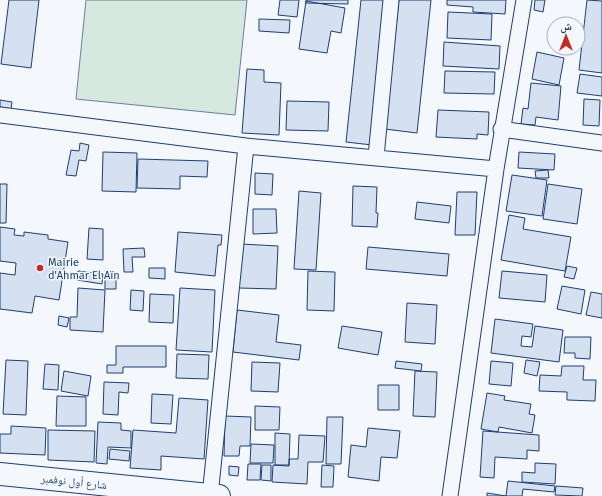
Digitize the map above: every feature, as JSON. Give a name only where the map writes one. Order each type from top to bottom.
[{"type":"main road","name":"شارع أول نوفمبر","points":[[0,474],[213,496]]},
{"type":"street","points":[[376,157],[391,0]]},
{"type":"street","points":[[450,496],[501,129],[524,0]]},
{"type":"street","points":[[0,115],[246,146],[496,169]]},
{"type":"street","points":[[501,129],[602,143]]},
{"type":"street","points":[[213,496],[246,146]]},
{"type":"shaded area","points":[[86,0],[247,0],[235,115],[76,99]]},
{"type":"building","points":[[9,0],[39,0],[31,68],[1,64]]},
{"type":"building","points":[[280,0],[299,0],[297,17],[278,15]]},
{"type":"building","points":[[306,0],[348,0],[348,4],[306,3]]},
{"type":"building","points":[[361,0],[387,0],[372,145],[346,142]]},
{"type":"building","points":[[399,0],[431,0],[417,133],[385,129]]},
{"type":"building","points":[[447,0],[506,0],[505,14],[473,12],[473,7],[447,5]]},
{"type":"building","points":[[535,0],[545,0],[543,12],[534,10]]},
{"type":"building","points":[[587,0],[602,1],[602,73],[579,70],[581,56],[586,56],[585,16]]},
{"type":"building","points":[[306,1],[345,8],[341,33],[331,31],[327,53],[299,49]]},
{"type":"building","points":[[448,12],[492,14],[491,40],[447,38]]},
{"type":"building","points":[[259,19],[290,20],[289,33],[259,31]]},
{"type":"building","points":[[444,42],[500,46],[499,69],[443,66]]},
{"type":"building","points":[[537,52],[546,54],[546,56],[564,58],[559,85],[532,79]]},
{"type":"building","points":[[247,69],[264,70],[264,82],[281,83],[279,135],[242,133]]},
{"type":"building","points":[[445,71],[495,72],[494,94],[444,93]]},
{"type":"building","points":[[580,74],[602,77],[602,96],[577,93]]},
{"type":"building","points":[[531,83],[561,86],[558,120],[536,117],[535,125],[521,124],[523,108],[528,109]]},
{"type":"building","points":[[584,99],[600,100],[599,126],[583,125]]},
{"type":"building","points":[[0,100],[12,102],[11,109],[0,107]]},
{"type":"building","points":[[287,101],[329,102],[328,131],[286,130]]},
{"type":"building","points":[[438,110],[489,112],[488,135],[477,134],[477,139],[436,137]]},
{"type":"building","points":[[80,143],[89,145],[86,161],[79,160],[76,176],[66,175],[71,150],[79,151]]},
{"type":"building","points":[[103,152],[137,153],[136,192],[102,191]]},
{"type":"building","points":[[519,152],[555,154],[554,170],[518,168]]},
{"type":"building","points":[[138,159],[208,161],[207,177],[180,176],[180,189],[137,188]]},
{"type":"building","points":[[548,170],[549,178],[536,178],[535,171]]},
{"type":"building","points":[[255,173],[273,174],[272,195],[255,194]]},
{"type":"building","points":[[512,175],[547,180],[542,216],[506,211]]},
{"type":"building","points":[[0,184],[7,184],[6,223],[0,223]]},
{"type":"building","points":[[548,184],[582,189],[577,224],[543,219]]},
{"type":"building","points":[[353,186],[377,187],[377,227],[352,226]]},
{"type":"building","points":[[299,191],[321,193],[316,270],[294,269]]},
{"type":"building","points":[[457,192],[477,192],[475,235],[455,235]]},
{"type":"building","points":[[417,202],[451,206],[449,223],[415,219]]},
{"type":"building","points":[[253,209],[276,209],[277,233],[253,234]]},
{"type":"building","points":[[509,215],[525,218],[523,229],[571,237],[565,271],[501,260]]},
{"type":"building","name":"Mairie d'Ahmar El Aïn","points":[[0,227],[15,229],[14,235],[24,236],[24,232],[48,235],[48,239],[68,242],[59,300],[35,296],[32,313],[0,309],[0,273],[15,275],[16,263],[0,261]]},
{"type":"building","points":[[89,228],[103,229],[103,260],[87,259]]},
{"type":"building","points":[[178,232],[222,235],[221,245],[218,245],[215,276],[175,272]]},
{"type":"building","points":[[241,244],[278,246],[276,289],[239,288]]},
{"type":"building","points":[[368,247],[449,254],[447,276],[366,269]]},
{"type":"building","points":[[144,248],[145,257],[132,257],[133,272],[124,272],[123,249]]},
{"type":"building","points":[[567,266],[577,268],[574,279],[564,277]]},
{"type":"building","points":[[149,268],[165,268],[165,279],[149,278]]},
{"type":"building","points":[[78,271],[103,274],[102,284],[77,280]]},
{"type":"building","points":[[308,271],[335,272],[334,311],[307,310]]},
{"type":"building","points":[[502,271],[547,275],[545,302],[499,298]]},
{"type":"building","points":[[105,274],[116,274],[116,289],[105,289]]},
{"type":"building","points":[[562,286],[585,290],[581,314],[557,309]]},
{"type":"building","points":[[78,288],[105,290],[103,332],[70,330],[70,317],[77,317]]},
{"type":"building","points":[[180,288],[215,290],[212,352],[176,350]]},
{"type":"building","points":[[131,290],[144,291],[143,311],[130,310]]},
{"type":"building","points":[[591,292],[602,294],[602,318],[586,315]]},
{"type":"building","points":[[150,294],[174,295],[173,323],[149,322]]},
{"type":"building","points":[[407,303],[437,305],[435,344],[405,342]]},
{"type":"building","points":[[237,310],[279,315],[276,342],[301,345],[299,360],[233,352]]},
{"type":"building","points":[[59,316],[69,318],[67,327],[58,325]]},
{"type":"building","points":[[495,319],[533,324],[531,337],[522,336],[521,346],[532,347],[535,326],[563,330],[559,362],[491,353]]},
{"type":"building","points":[[342,326],[382,332],[378,355],[338,348]]},
{"type":"building","points":[[565,337],[591,337],[590,359],[575,358],[575,353],[564,353]]},
{"type":"building","points":[[116,346],[166,346],[166,367],[123,367],[123,373],[107,373],[107,365],[116,365]]},
{"type":"building","points":[[177,354],[209,355],[208,379],[176,378]]},
{"type":"building","points":[[6,360],[28,361],[26,415],[3,414]]},
{"type":"building","points":[[526,360],[540,362],[537,376],[524,373]]},
{"type":"building","points":[[396,361],[422,364],[421,371],[395,368]]},
{"type":"building","points":[[491,361],[513,363],[511,386],[489,384]]},
{"type":"building","points":[[252,362],[280,363],[278,392],[251,391]]},
{"type":"building","points":[[45,364],[59,365],[58,390],[43,389]]},
{"type":"building","points":[[562,366],[584,366],[583,380],[596,380],[595,401],[567,400],[567,392],[539,391],[540,375],[561,376]]},
{"type":"building","points":[[64,371],[91,376],[88,396],[61,391]]},
{"type":"building","points":[[415,371],[437,372],[435,417],[413,416]]},
{"type":"building","points":[[104,382],[129,383],[128,393],[119,392],[118,415],[103,414]]},
{"type":"building","points":[[378,385],[399,385],[399,410],[378,410]]},
{"type":"building","points":[[487,393],[505,396],[504,400],[531,404],[529,414],[535,415],[532,433],[499,427],[498,432],[481,429]]},
{"type":"building","points":[[152,394],[173,395],[171,424],[151,423]]},
{"type":"building","points":[[57,396],[86,397],[86,426],[56,426]]},
{"type":"building","points":[[179,398],[208,400],[204,459],[161,456],[161,470],[130,468],[133,430],[176,433]]},
{"type":"building","points":[[255,406],[280,407],[279,430],[255,430]]},
{"type":"building","points":[[225,416],[251,417],[250,446],[240,446],[239,456],[224,456]]},
{"type":"building","points":[[327,417],[343,417],[341,464],[326,464]]},
{"type":"building","points":[[98,422],[121,423],[121,430],[131,431],[131,448],[108,447],[107,464],[96,463]]},
{"type":"building","points":[[11,426],[46,428],[45,455],[0,453],[0,434],[11,434]]},
{"type":"building","points":[[368,428],[400,431],[397,458],[381,457],[379,481],[348,477],[351,445],[366,447]]},
{"type":"building","points":[[48,430],[95,431],[94,462],[48,460]]},
{"type":"building","points":[[483,431],[539,435],[539,451],[527,450],[527,459],[495,457],[494,478],[480,477]]},
{"type":"building","points":[[275,433],[290,434],[289,465],[275,465]]},
{"type":"building","points":[[299,435],[325,436],[323,462],[308,462],[307,484],[272,482],[273,465],[289,466],[289,459],[298,459]]},
{"type":"building","points":[[251,444],[274,445],[273,463],[250,463]]},
{"type":"building","points":[[110,449],[130,451],[129,461],[109,459]]},
{"type":"building","points":[[535,463],[556,464],[555,484],[522,482],[522,472],[535,473]]},
{"type":"building","points":[[248,464],[261,464],[260,480],[247,480]]},
{"type":"building","points":[[262,465],[271,465],[271,481],[261,480]]},
{"type":"building","points":[[322,465],[334,466],[333,487],[321,487]]},
{"type":"building","points":[[229,466],[239,467],[238,476],[229,475]]},
{"type":"building","points":[[508,481],[555,486],[554,492],[523,489],[522,496],[506,496]]},
{"type":"building","points":[[556,486],[583,488],[582,496],[555,495]]},
{"type":"building","points":[[487,493],[506,496],[487,496]]},
{"type":"place","name":"Mairie d'Ahmar El Aïn","points":[[40,268]]}]
